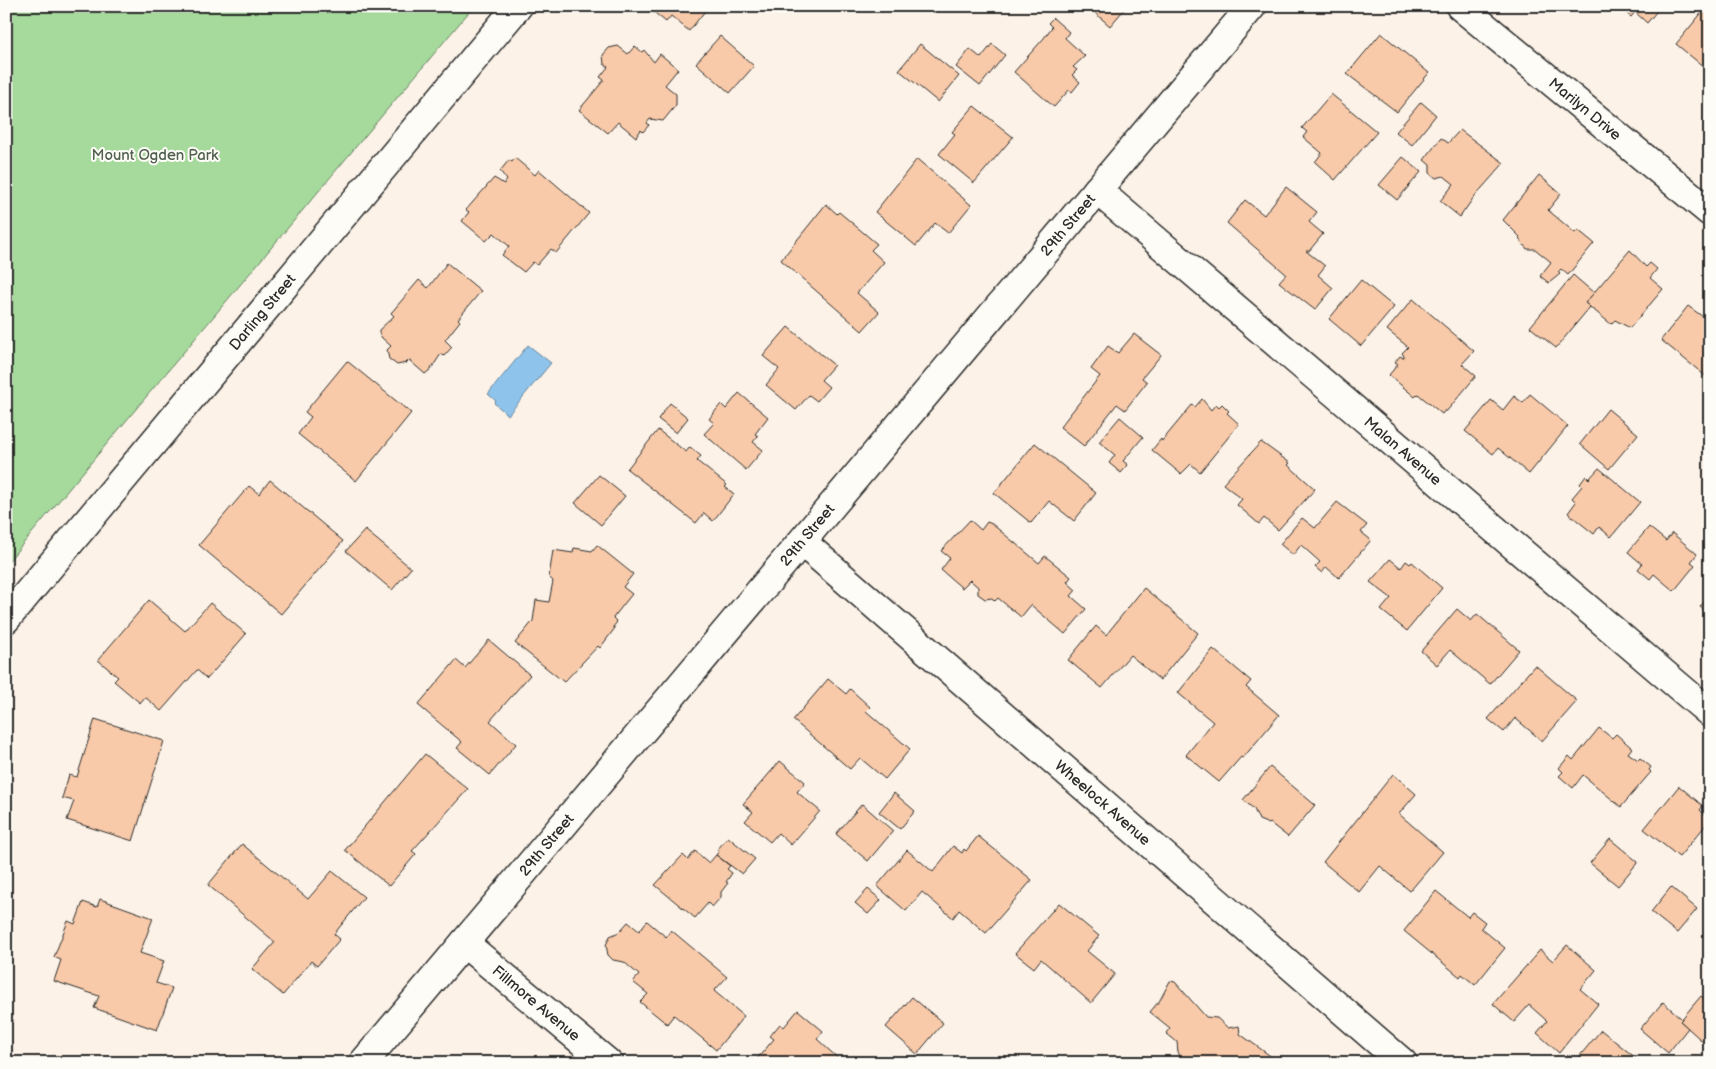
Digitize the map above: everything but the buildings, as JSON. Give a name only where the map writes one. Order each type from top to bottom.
[{"type":"street","name":"Darling Street","points":[[6,618],[518,6]]},
{"type":"street","name":"29th Street","points":[[363,1063],[1252,6]]},
{"type":"street","name":"Marilyn Drive","points":[[1460,6],[1710,212]]},
{"type":"street","name":"Malan Avenue","points":[[1097,190],[1710,714]]},
{"type":"street","name":"Wheelock Avenue","points":[[802,542],[1403,1063]]},
{"type":"street","name":"Fillmore Avenue","points":[[464,942],[608,1063]]},
{"type":"green space","name":"Mount Ogden Park","points":[[6,6],[474,6],[6,564]]},
{"type":"water","points":[[528,345],[551,363],[508,415],[494,403],[496,401],[488,394]]}]
